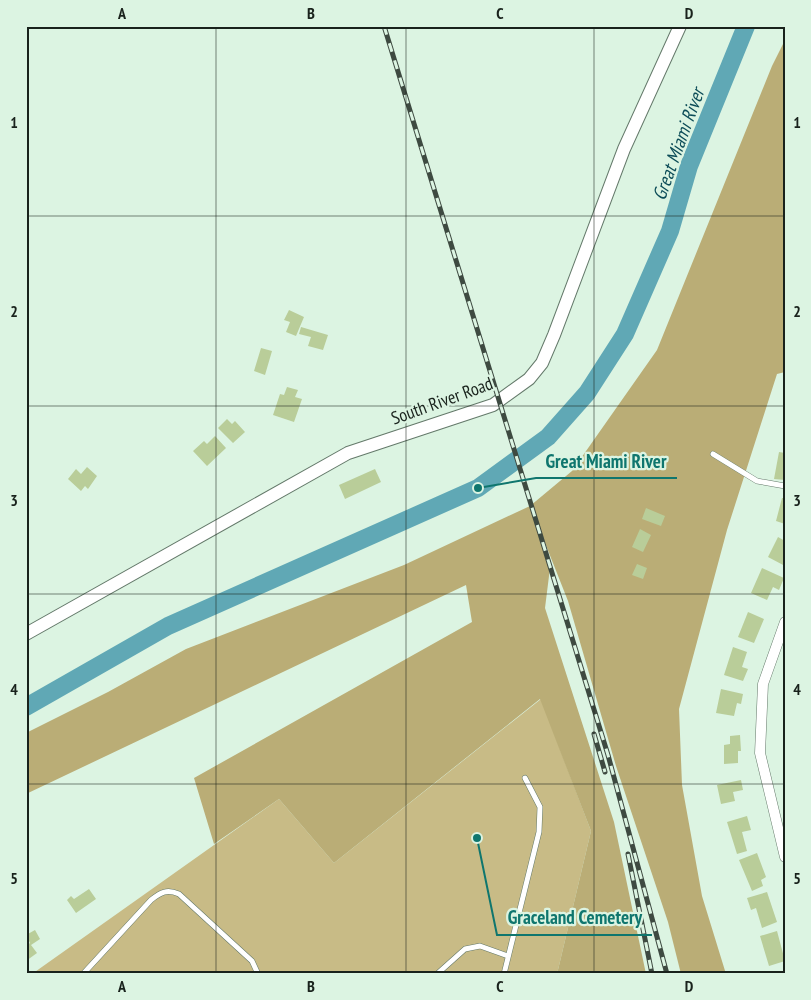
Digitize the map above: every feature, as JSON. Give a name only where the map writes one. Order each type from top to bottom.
[{"type":"street","name":"South River Road","points":[[26,634],[348,453],[493,405],[529,379],[542,363],[554,335],[624,150],[680,26]]},
{"type":"street","points":[[785,622],[763,684],[760,753],[785,857]]},
{"type":"lane","points":[[714,454],[757,481],[785,486]]},
{"type":"lane","points":[[504,974],[539,832],[540,807],[525,778]]},
{"type":"lane","points":[[82,974],[151,900],[162,892],[171,891],[179,894],[252,961],[258,974]]},
{"type":"lane","points":[[437,974],[465,949],[480,946],[508,956]]},
{"type":"shaded area","points":[[785,40],[785,372],[777,374],[727,530],[679,709],[682,785],[702,896],[726,974],[681,974],[668,922],[616,766],[568,601],[534,515],[550,568],[545,608],[614,822],[646,974],[557,974],[591,831],[540,699],[334,863],[279,799],[214,844],[194,778],[472,622],[466,585],[26,794],[26,733],[108,692],[186,649],[404,565],[530,506],[572,471],[657,350],[772,66]]},
{"type":"shaded area","points":[[541,699],[591,831],[557,974],[32,974],[279,799],[334,863]]},
{"type":"building","points":[[289,310],[304,317],[296,336],[286,332],[290,322],[284,320]]},
{"type":"building","points":[[301,327],[328,335],[323,350],[308,346],[311,337],[299,334]]},
{"type":"building","points":[[261,348],[272,351],[265,375],[254,371]]},
{"type":"building","points":[[287,387],[298,390],[295,397],[302,399],[294,422],[273,415],[280,394],[284,395]]},
{"type":"building","points":[[227,419],[232,424],[235,421],[245,432],[233,443],[218,428]]},
{"type":"building","points":[[215,436],[226,448],[207,466],[193,451],[204,441],[207,444]]},
{"type":"building","points":[[779,452],[785,453],[785,480],[774,479]]},
{"type":"building","points":[[87,467],[97,476],[88,489],[85,486],[81,491],[68,479],[76,469],[81,474]]},
{"type":"building","points":[[375,469],[381,482],[345,499],[339,485]]},
{"type":"building","points":[[782,498],[785,498],[785,524],[776,521]]},
{"type":"building","points":[[646,508],[665,516],[661,526],[642,519]]},
{"type":"building","points":[[640,529],[651,535],[643,552],[632,547]]},
{"type":"building","points":[[778,537],[785,541],[785,566],[768,557]]},
{"type":"building","points":[[637,564],[647,568],[643,579],[632,575]]},
{"type":"building","points":[[762,568],[784,578],[779,590],[773,587],[767,600],[751,593]]},
{"type":"building","points":[[748,612],[764,619],[754,643],[738,637]]},
{"type":"building","points":[[733,647],[747,652],[742,667],[748,669],[743,681],[724,675]]},
{"type":"building","points":[[721,689],[743,694],[741,704],[737,703],[734,716],[716,713]]},
{"type":"building","points":[[740,735],[741,751],[738,751],[738,763],[724,764],[724,745],[730,744],[730,736]]},
{"type":"building","points":[[741,780],[743,790],[733,792],[735,801],[721,804],[717,785]]},
{"type":"building","points":[[747,816],[751,830],[742,832],[747,851],[737,854],[727,822]]},
{"type":"building","points":[[757,853],[766,877],[761,880],[763,886],[752,891],[739,860]]},
{"type":"building","points":[[89,889],[96,899],[76,913],[67,900],[71,896],[74,899]]},
{"type":"building","points":[[767,892],[777,922],[762,928],[756,908],[751,910],[747,898]]},
{"type":"building","points":[[35,930],[40,939],[31,945],[37,953],[26,961],[26,946],[30,943],[26,935]]},
{"type":"building","points":[[777,931],[785,961],[769,966],[760,936]]},
{"type":"waterway","name":"Great Miami River","points":[[26,707],[168,626],[478,488],[548,437],[587,393],[625,334],[670,231],[689,166],[746,26]]},
{"type":"railway","points":[[384,26],[608,755],[667,974]]},
{"type":"railway","points":[[594,734],[605,772]]},
{"type":"railway","points":[[628,854],[652,974]]},
{"type":"place","name":"Great Miami River","points":[[478,488]]},
{"type":"place","name":"Graceland Cemetery","points":[[477,838]]}]
